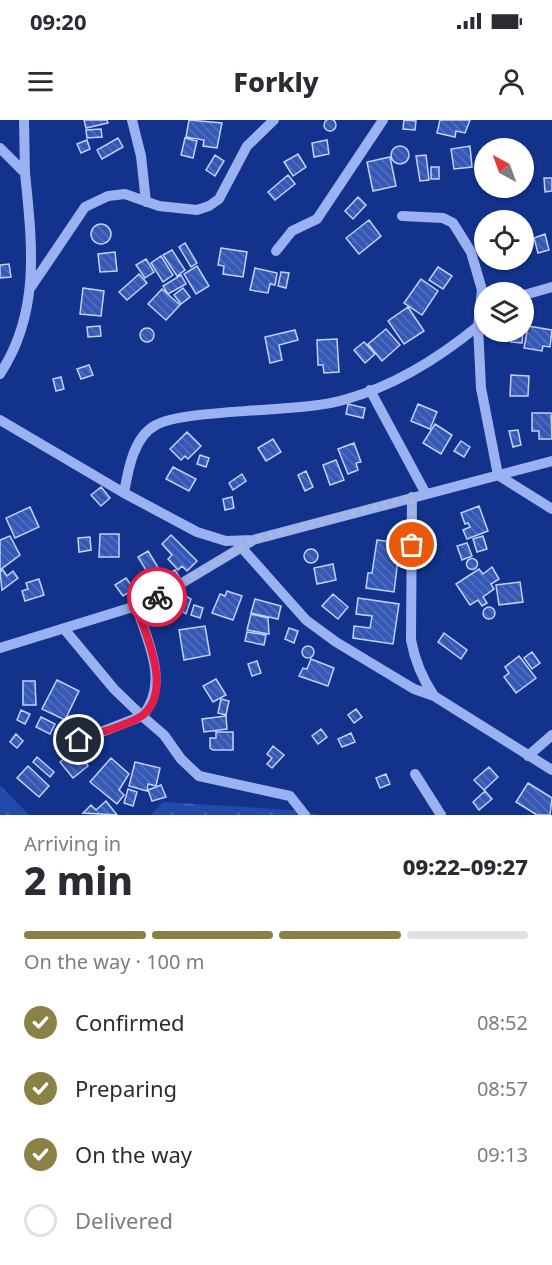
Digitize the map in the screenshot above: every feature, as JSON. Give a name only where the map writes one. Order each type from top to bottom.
[{"type":"street","points":[[0,374],[25,324],[31,287],[24,120]]},
{"type":"street","points":[[132,120],[141,156],[146,202]]},
{"type":"street","points":[[31,287],[85,207],[108,196],[124,194],[159,206],[197,210],[209,206],[219,199],[247,146],[274,120]]},
{"type":"street","points":[[276,251],[292,231],[317,219],[383,120]]},
{"type":"street","points":[[0,148],[25,173]]},
{"type":"street","points":[[402,216],[443,218],[453,223],[471,252],[480,282]]},
{"type":"street","points":[[534,292],[552,287]]},
{"type":"street","points":[[124,493],[129,466],[141,439],[155,425],[175,419],[346,400],[418,370],[449,351],[474,329]]},
{"type":"street","points":[[479,342],[481,388],[498,475],[552,509]]},
{"type":"street","points":[[370,390],[426,494]]},
{"type":"street","points":[[0,420],[124,493],[197,532],[226,541],[253,540],[552,461]]},
{"type":"street","points":[[412,497],[411,640],[415,663],[434,696]]},
{"type":"street","points":[[0,648],[65,630],[136,606],[167,592],[253,540]]},
{"type":"street","points":[[241,547],[306,620],[336,642],[414,689],[434,696],[552,770]]},
{"type":"street","points":[[63,747],[142,716],[153,704],[157,684],[148,643],[136,606]]},
{"type":"street","points":[[65,630],[114,689],[164,735],[181,759],[199,776],[290,796],[305,815]]},
{"type":"street","points":[[528,756],[552,735]]},
{"type":"street","points":[[415,774],[441,815]]},
{"type":"green space","points":[[0,785],[29,815],[0,815]]},
{"type":"green space","points":[[163,802],[307,811],[317,815],[151,815]]},
{"type":"building","points":[[332,119],[336,125],[332,131],[328,131],[324,123]]},
{"type":"building","points":[[84,120],[107,120],[108,123],[86,128]]},
{"type":"building","points":[[189,120],[222,123],[217,148],[203,146],[204,140],[186,137]]},
{"type":"building","points":[[404,120],[416,121],[415,130],[403,129]]},
{"type":"building","points":[[440,120],[470,120],[465,133],[456,131],[455,137],[437,133]]},
{"type":"building","points":[[101,129],[102,137],[87,138],[86,130]]},
{"type":"building","points":[[118,138],[123,147],[102,159],[97,150]]},
{"type":"building","points":[[185,138],[197,141],[193,158],[181,155]]},
{"type":"building","points":[[87,140],[90,149],[81,153],[77,144]]},
{"type":"building","points":[[327,140],[329,154],[314,157],[312,143]]},
{"type":"building","points":[[400,146],[406,149],[409,155],[406,161],[400,164],[394,161],[391,155],[394,149]]},
{"type":"building","points":[[470,146],[472,167],[454,169],[451,149]]},
{"type":"building","points":[[298,154],[306,167],[293,176],[284,162]]},
{"type":"building","points":[[215,155],[224,161],[215,176],[206,170]]},
{"type":"building","points":[[426,155],[429,180],[420,181],[416,156]]},
{"type":"building","points":[[390,157],[396,186],[373,191],[367,162]]},
{"type":"building","points":[[431,167],[439,167],[439,179],[431,179]]},
{"type":"building","points":[[288,175],[295,184],[275,200],[268,192]]},
{"type":"building","points":[[544,178],[552,178],[552,191],[545,192]]},
{"type":"building","points":[[358,197],[366,205],[353,219],[345,211]]},
{"type":"building","points":[[369,220],[381,236],[359,254],[346,238]]},
{"type":"building","points":[[97,224],[105,224],[111,230],[111,238],[105,244],[97,244],[91,238],[91,230]]},
{"type":"building","points":[[545,234],[549,250],[538,253],[534,238]]},
{"type":"building","points":[[185,243],[197,263],[191,267],[179,247]]},
{"type":"building","points":[[221,248],[247,252],[243,277],[223,274],[224,266],[218,265]]},
{"type":"building","points":[[172,250],[185,270],[177,276],[163,255]]},
{"type":"building","points":[[115,252],[117,271],[100,272],[98,254]]},
{"type":"building","points":[[161,256],[173,275],[163,282],[151,263]]},
{"type":"building","points":[[146,259],[154,272],[145,278],[136,265]]},
{"type":"building","points":[[9,264],[11,277],[0,278],[0,265]]},
{"type":"building","points":[[197,266],[209,286],[196,294],[184,274]]},
{"type":"building","points":[[438,267],[452,276],[443,289],[429,280]]},
{"type":"building","points":[[255,268],[277,273],[275,285],[270,284],[268,293],[250,290]]},
{"type":"building","points":[[281,272],[289,273],[286,288],[278,286]]},
{"type":"building","points":[[139,274],[147,283],[127,300],[119,292]]},
{"type":"building","points":[[181,275],[186,284],[168,294],[163,286]]},
{"type":"building","points":[[421,279],[438,291],[422,315],[404,303]]},
{"type":"building","points":[[83,288],[104,291],[101,316],[80,314]]},
{"type":"building","points":[[183,288],[190,297],[181,304],[174,295]]},
{"type":"building","points":[[162,289],[180,305],[166,320],[148,304]]},
{"type":"building","points":[[408,307],[424,331],[404,344],[388,321]]},
{"type":"building","points":[[100,326],[101,336],[88,337],[87,327]]},
{"type":"building","points":[[534,327],[552,330],[550,347],[543,346],[542,351],[524,348],[525,342],[534,342]]},
{"type":"building","points":[[147,328],[152,330],[154,335],[152,340],[147,342],[142,340],[140,335],[142,330]]},
{"type":"building","points":[[386,329],[400,345],[382,361],[368,344]]},
{"type":"building","points":[[295,330],[298,340],[279,345],[282,360],[270,363],[265,337]]},
{"type":"building","points":[[337,339],[339,372],[324,373],[323,365],[318,365],[317,340]]},
{"type":"building","points":[[364,342],[375,354],[365,363],[354,350]]},
{"type":"building","points":[[89,365],[93,375],[81,379],[77,369]]},
{"type":"building","points":[[511,375],[529,376],[528,396],[510,396]]},
{"type":"building","points":[[61,377],[64,389],[56,391],[53,379]]},
{"type":"building","points":[[348,404],[365,408],[363,418],[346,414]]},
{"type":"building","points":[[418,404],[437,412],[430,429],[411,421]]},
{"type":"building","points":[[532,413],[551,413],[552,439],[539,439],[539,431],[532,431]]},
{"type":"building","points":[[435,424],[452,435],[441,454],[423,443]]},
{"type":"building","points":[[518,430],[521,445],[513,447],[509,431]]},
{"type":"building","points":[[187,432],[201,446],[188,459],[185,456],[181,460],[170,449]]},
{"type":"building","points":[[273,439],[281,452],[266,461],[258,448]]},
{"type":"building","points":[[461,441],[470,447],[464,457],[454,451]]},
{"type":"building","points":[[354,443],[361,462],[356,463],[358,470],[348,474],[338,449]]},
{"type":"building","points":[[200,455],[209,458],[206,467],[197,464]]},
{"type":"building","points":[[336,460],[344,480],[330,485],[323,465]]},
{"type":"building","points":[[173,467],[196,479],[189,491],[166,479]]},
{"type":"building","points":[[306,471],[313,487],[305,491],[298,475]]},
{"type":"building","points":[[242,474],[246,481],[233,490],[229,483]]},
{"type":"building","points":[[101,487],[110,498],[101,506],[91,495]]},
{"type":"building","points":[[232,497],[234,508],[225,510],[223,499]]},
{"type":"building","points":[[479,506],[488,531],[467,539],[463,530],[470,527],[468,523],[465,524],[461,513]]},
{"type":"building","points":[[30,507],[39,527],[15,538],[6,518]]},
{"type":"building","points":[[100,534],[119,534],[119,557],[99,557]]},
{"type":"building","points":[[171,535],[197,561],[187,571],[182,566],[178,570],[168,559],[172,555],[162,544]]},
{"type":"building","points":[[10,536],[20,555],[0,570],[0,540]]},
{"type":"building","points":[[483,536],[487,549],[477,552],[473,539]]},
{"type":"building","points":[[90,537],[91,550],[79,552],[78,538]]},
{"type":"building","points":[[377,540],[400,543],[394,592],[366,588],[368,573],[372,573]]},
{"type":"building","points":[[467,543],[472,556],[462,560],[457,546]]},
{"type":"building","points":[[308,549],[314,549],[318,556],[314,563],[308,563],[304,559],[304,553]]},
{"type":"building","points":[[148,551],[167,582],[157,588],[138,557]]},
{"type":"building","points":[[472,559],[476,560],[476,568],[472,569],[468,568],[467,564],[468,560]]},
{"type":"building","points":[[333,564],[336,580],[317,584],[314,568]]},
{"type":"building","points":[[492,567],[499,579],[491,584],[494,589],[483,597],[487,603],[482,606],[478,600],[470,605],[456,584],[479,569],[483,574]]},
{"type":"building","points":[[3,570],[7,576],[13,571],[18,578],[2,590],[0,572]]},
{"type":"building","points":[[175,570],[181,580],[171,586],[165,576]]},
{"type":"building","points":[[126,578],[134,589],[123,596],[115,585]]},
{"type":"building","points":[[39,579],[44,595],[25,601],[22,591],[28,589],[26,583]]},
{"type":"building","points":[[520,582],[523,602],[499,605],[496,585]]},
{"type":"building","points":[[227,591],[242,596],[233,620],[212,613],[220,594],[225,596]]},
{"type":"building","points":[[333,594],[348,607],[338,619],[322,606]]},
{"type":"building","points":[[184,595],[191,599],[186,614],[176,608]]},
{"type":"building","points":[[358,598],[399,604],[393,644],[353,638],[354,626],[370,628],[372,616],[356,614]]},
{"type":"building","points":[[255,599],[281,606],[278,619],[251,613]]},
{"type":"building","points":[[194,605],[203,608],[200,618],[191,615]]},
{"type":"building","points":[[491,607],[495,613],[491,619],[487,619],[483,611]]},
{"type":"building","points":[[251,614],[268,618],[269,634],[247,630]]},
{"type":"building","points":[[205,626],[210,655],[184,660],[179,630]]},
{"type":"building","points":[[289,628],[298,631],[294,643],[285,639]]},
{"type":"building","points":[[247,632],[266,635],[264,645],[245,641]]},
{"type":"building","points":[[444,633],[467,650],[461,659],[438,642]]},
{"type":"building","points":[[310,646],[314,652],[310,658],[306,658],[302,650]]},
{"type":"building","points":[[532,652],[540,663],[532,669],[524,658]]},
{"type":"building","points":[[519,656],[536,678],[516,693],[504,677],[509,673],[505,667]]},
{"type":"building","points":[[311,659],[334,668],[328,686],[299,676],[303,668],[307,669]]},
{"type":"building","points":[[257,661],[261,673],[252,676],[248,664]]},
{"type":"building","points":[[216,679],[226,695],[213,702],[203,686]]},
{"type":"building","points":[[57,680],[79,691],[65,720],[42,709]]},
{"type":"building","points":[[23,681],[35,681],[36,705],[23,705]]},
{"type":"building","points":[[221,699],[229,701],[226,715],[218,713]]},
{"type":"building","points":[[356,709],[362,717],[354,723],[348,715]]},
{"type":"building","points":[[21,710],[30,714],[25,724],[17,720]]},
{"type":"building","points":[[226,716],[227,729],[204,732],[202,719]]},
{"type":"building","points":[[41,717],[55,724],[50,734],[36,727]]},
{"type":"building","points":[[321,729],[327,737],[318,744],[312,736]]},
{"type":"building","points":[[216,732],[233,732],[233,750],[210,748],[210,738],[216,738]]},
{"type":"building","points":[[351,733],[355,742],[342,747],[338,739]]},
{"type":"building","points":[[16,734],[23,741],[17,748],[10,742]]},
{"type":"building","points":[[273,746],[284,755],[272,768],[267,764],[272,758],[267,754]]},
{"type":"building","points":[[70,754],[76,761],[81,757],[88,766],[73,778],[60,762]]},
{"type":"building","points":[[37,757],[54,772],[50,777],[33,762]]},
{"type":"building","points":[[111,758],[129,774],[119,790],[124,795],[117,804],[90,782]]},
{"type":"building","points":[[135,762],[160,768],[156,786],[148,784],[147,791],[129,786]]},
{"type":"building","points":[[28,766],[49,786],[39,797],[17,778]]},
{"type":"building","points":[[489,767],[498,777],[484,790],[474,780]]},
{"type":"building","points":[[386,774],[390,784],[380,788],[376,778]]},
{"type":"building","points":[[528,783],[552,798],[550,815],[537,815],[516,802]]},
{"type":"building","points":[[161,785],[166,797],[152,801],[148,790]]},
{"type":"building","points":[[128,789],[137,792],[133,806],[124,803]]},
{"type":"building","points":[[485,791],[492,799],[479,810],[473,802]]},
{"type":"building","points":[[106,801],[117,815],[83,813],[91,805],[96,810]]},
{"type":"way so far","points":[[157,597],[253,540],[412,497],[412,545]]},
{"type":"route","points":[[79,740],[142,716],[153,704],[157,684],[148,643],[136,606],[157,597]]}]
